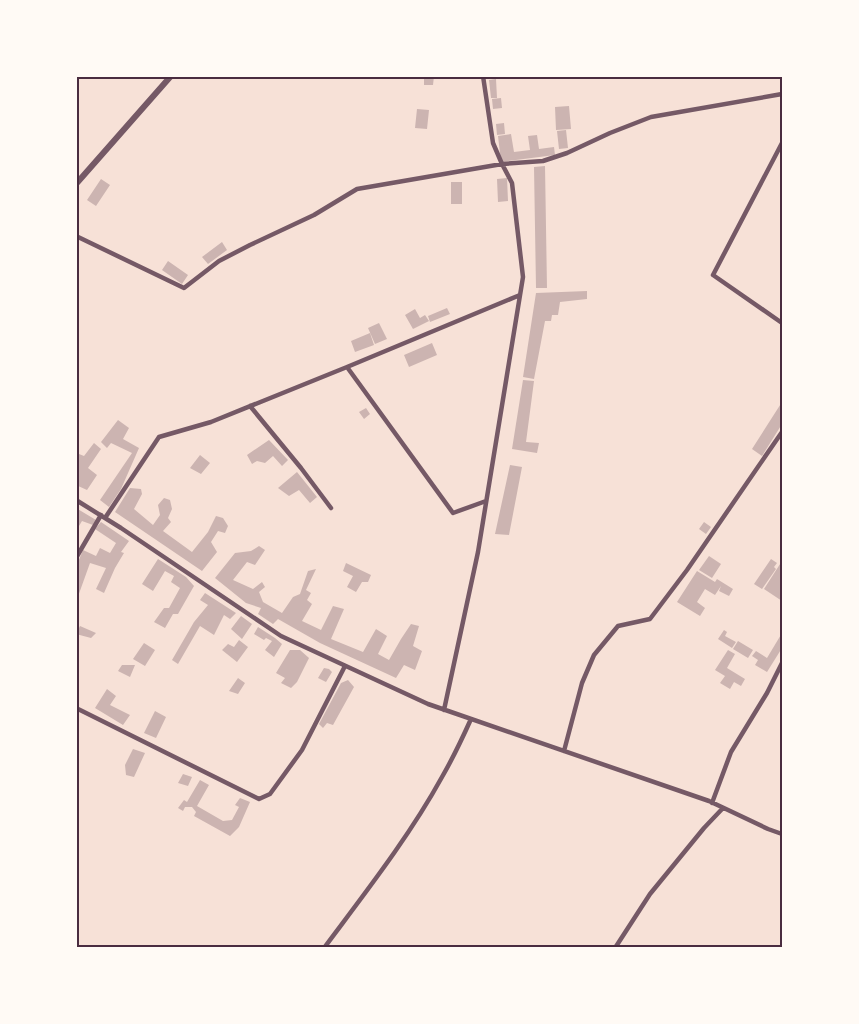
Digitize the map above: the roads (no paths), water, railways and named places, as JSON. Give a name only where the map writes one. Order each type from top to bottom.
[{"type":"street","points":[[76,184],[171,76]]},
{"type":"street","points":[[444,710],[478,552],[523,277],[512,183],[493,143],[483,76]]},
{"type":"street","points":[[76,236],[184,288],[219,261],[314,215],[357,189],[502,164],[543,161],[651,117],[783,94]]},
{"type":"street","points":[[783,143],[712,275],[783,323]]},
{"type":"street","points":[[76,558],[159,437],[211,422],[520,295]]},
{"type":"street","points":[[347,367],[453,513],[486,501]]},
{"type":"street","points":[[250,406],[331,508]]},
{"type":"street","points":[[564,751],[582,683],[594,655],[618,626],[650,619],[783,432]]},
{"type":"street","points":[[76,500],[280,636],[428,705],[712,803],[783,834]]},
{"type":"street","points":[[712,803],[731,752],[783,663]]},
{"type":"street","points":[[76,708],[259,799],[270,794],[302,750],[345,666]]},
{"type":"street","points":[[324,948],[415,822],[443,777],[471,719]]},
{"type":"street","points":[[615,948],[650,894],[723,808]]}]
